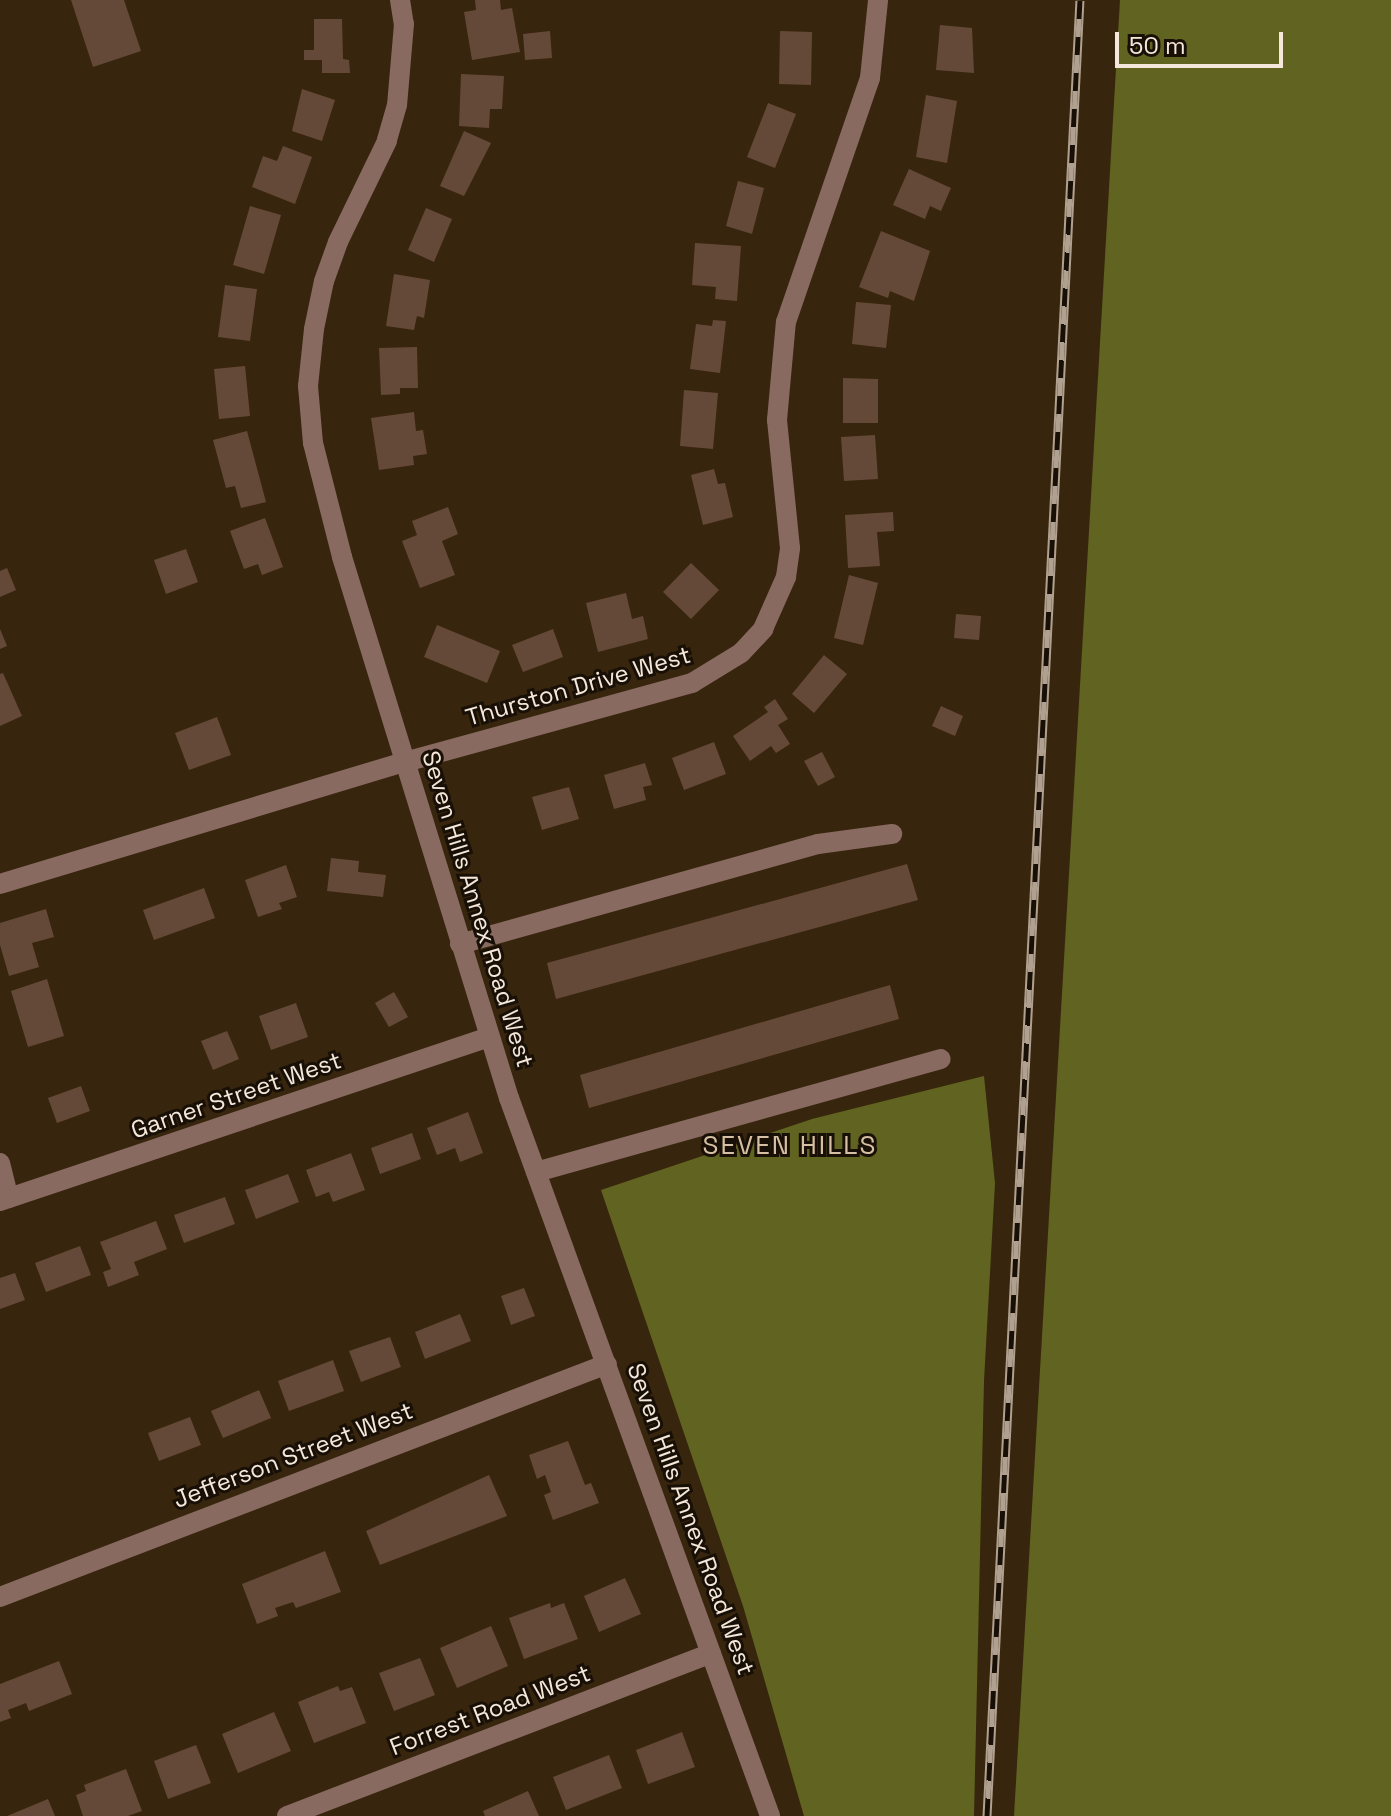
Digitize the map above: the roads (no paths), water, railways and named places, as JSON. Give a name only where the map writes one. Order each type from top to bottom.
[{"type":"street","name":"Seven Hills Annex Road West","points":[[400,0],[404,24],[397,105],[387,141],[338,242],[324,281],[308,386],[313,443],[342,557],[489,1037],[770,1816]]},
{"type":"street","name":"Thurston Drive West","points":[[0,884],[405,762],[692,683],[741,653],[763,629],[777,604],[790,548],[777,420],[786,322],[870,78],[878,0]]},
{"type":"street","points":[[460,944],[818,844],[892,834]]},
{"type":"street","name":"Garner Street West","points":[[5,1200],[489,1037]]},
{"type":"street","points":[[536,1172],[940,1059]]},
{"type":"street","points":[[0,1163],[5,1200]]},
{"type":"street","name":"Jefferson Street West","points":[[0,1597],[607,1364]]},
{"type":"street","name":"Forrest Road West","points":[[287,1816],[711,1653]]},
{"type":"railway","points":[[987,1816],[1080,0]]},
{"type":"district","name":"SEVEN HILLS","points":[[790,1146]]}]
